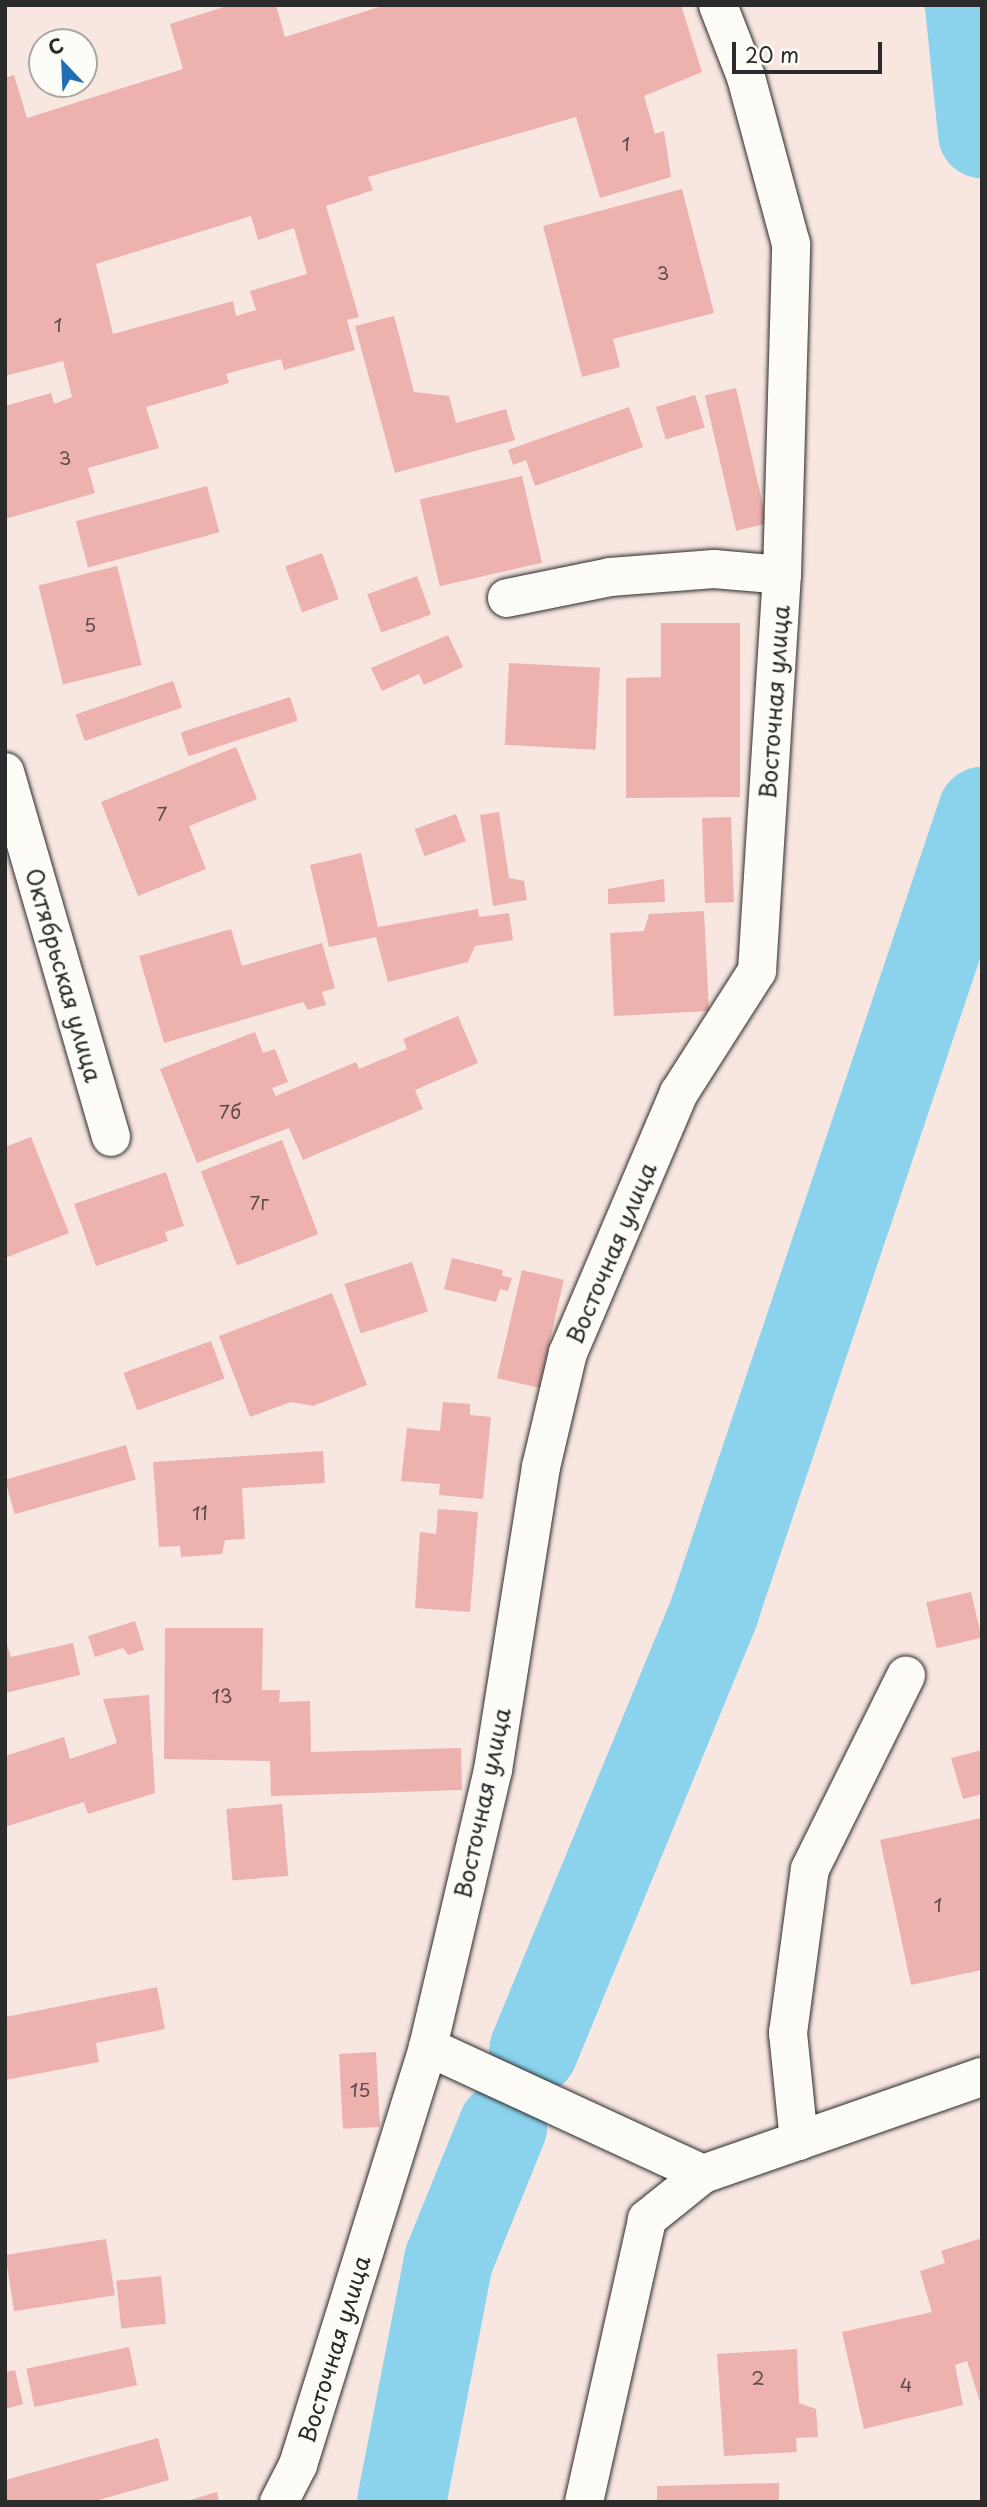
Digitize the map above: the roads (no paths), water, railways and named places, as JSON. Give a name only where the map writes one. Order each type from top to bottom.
[{"type":"street","name":"Восточная улица","points":[[279,2502],[298,2466],[428,2047],[493,1770],[541,1467],[568,1353],[679,1093],[757,971],[782,575],[790,244],[746,77],[718,5]]},
{"type":"street","points":[[507,598],[610,577],[714,569],[782,575]]},
{"type":"street","name":"Октябрьская улица","points":[[5,772],[111,1138]]},
{"type":"street","points":[[799,2141],[788,2033],[810,1869],[906,1676]]},
{"type":"street","points":[[428,2047],[704,2174]]},
{"type":"street","points":[[584,2502],[647,2219],[704,2174],[982,2077]]},
{"type":"waterway","points":[[969,5],[982,133]]},
{"type":"waterway","points":[[533,2050],[714,1610],[982,811]]},
{"type":"waterway","points":[[401,2502],[448,2260],[502,2127]]}]
